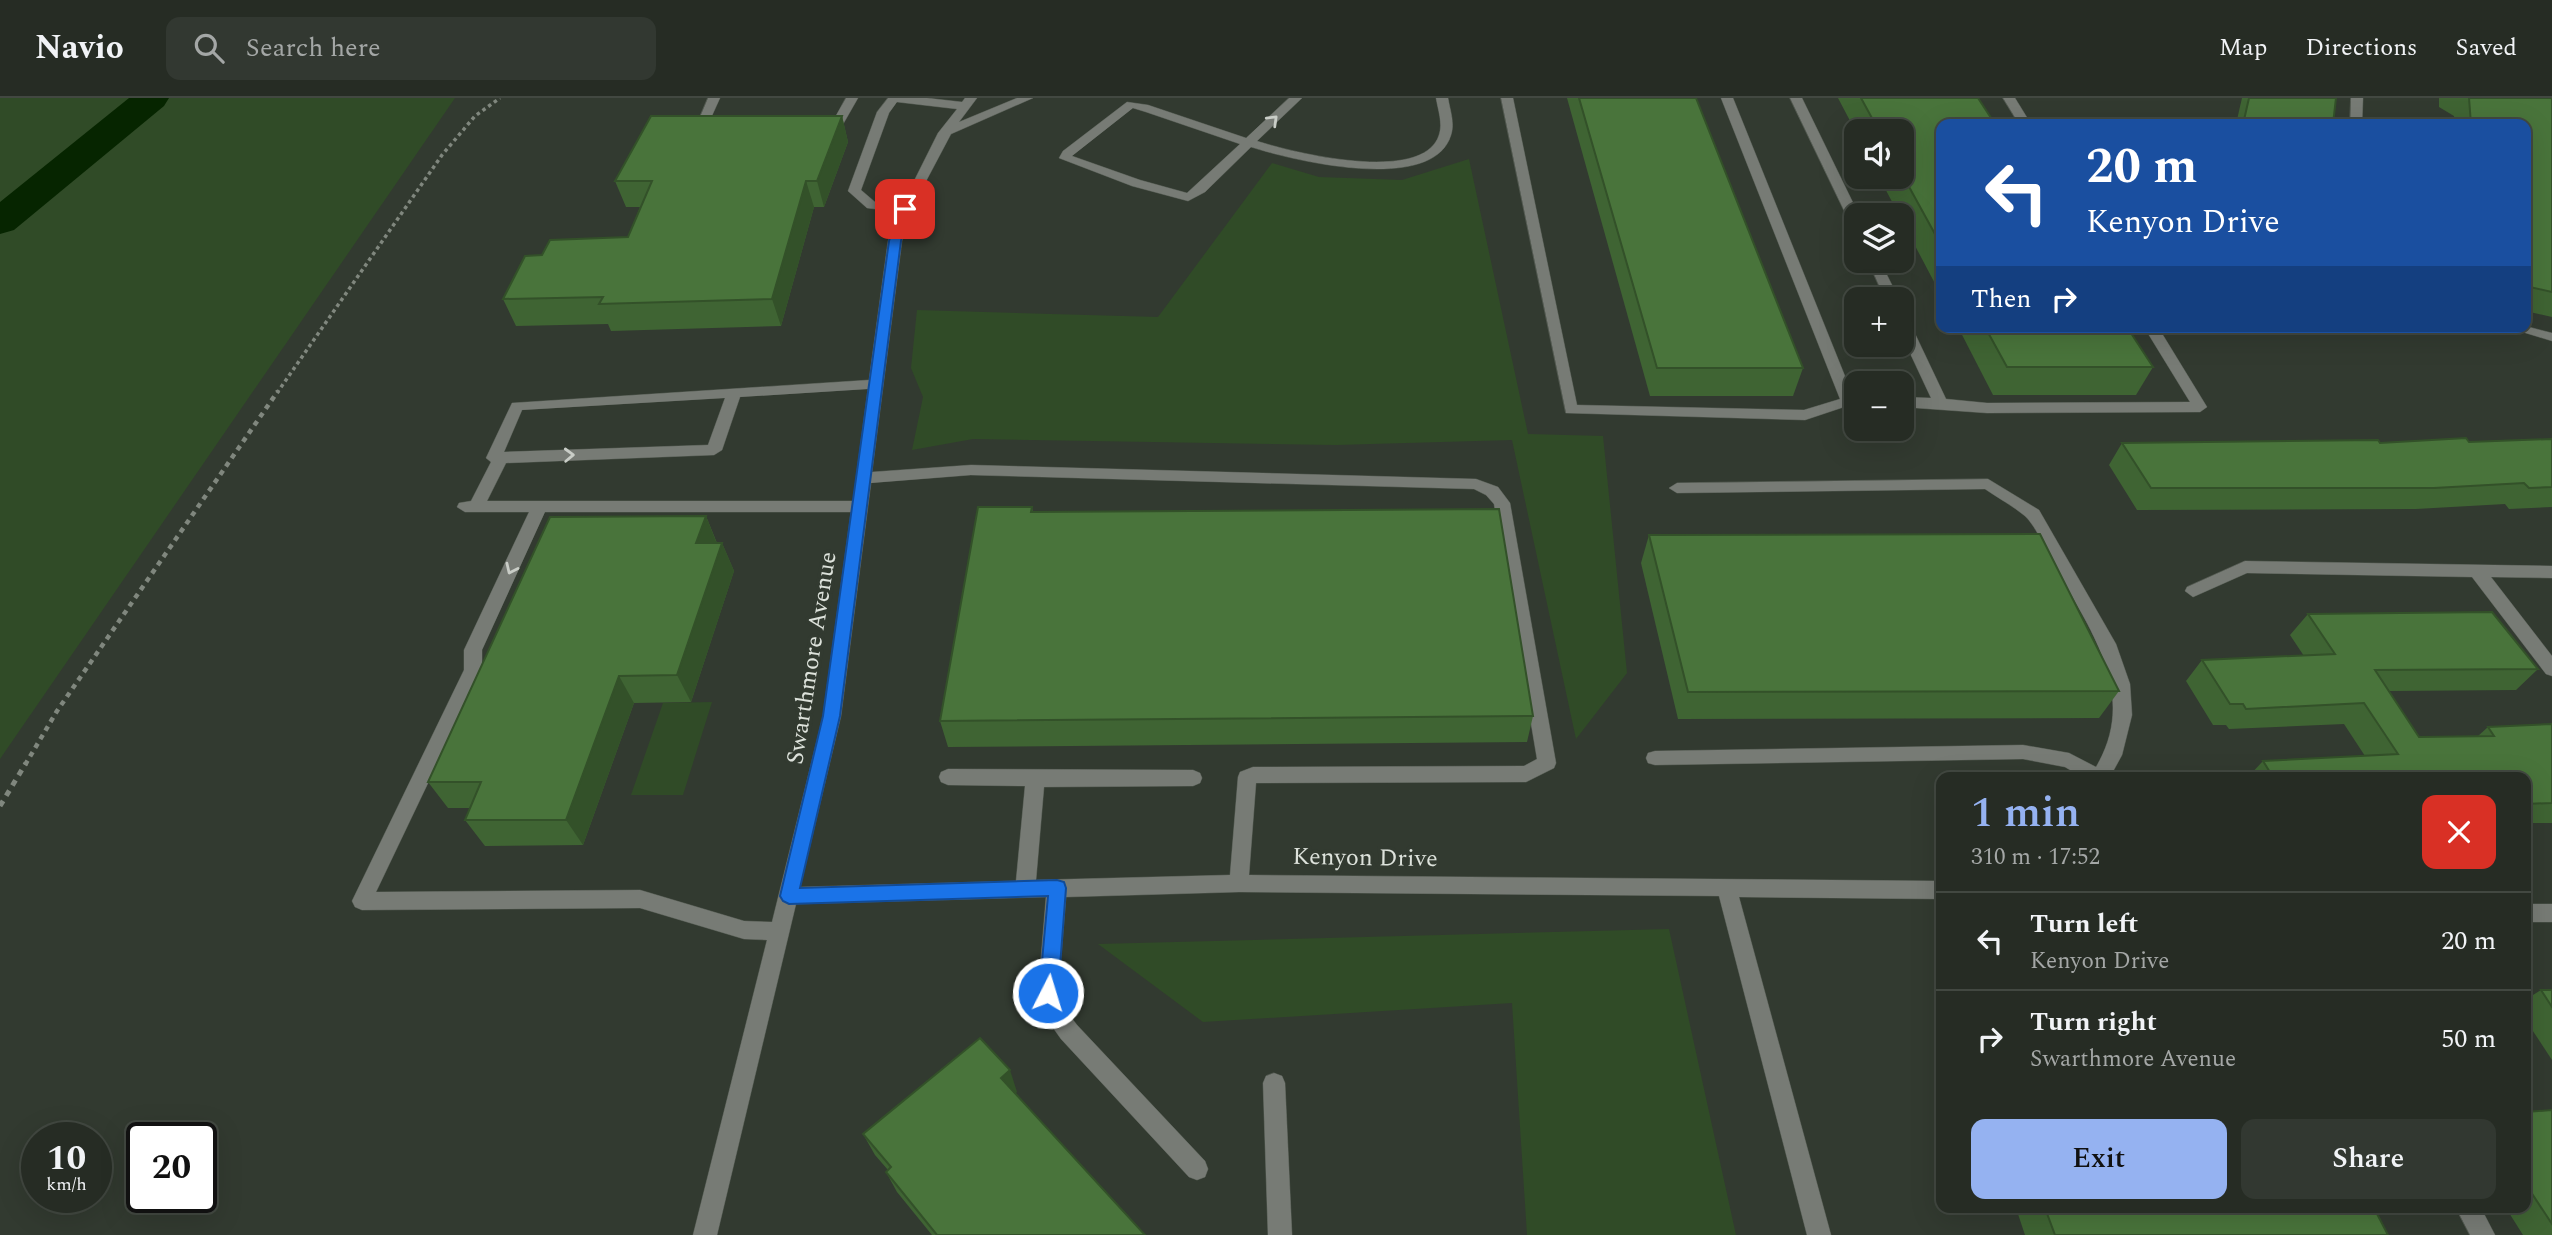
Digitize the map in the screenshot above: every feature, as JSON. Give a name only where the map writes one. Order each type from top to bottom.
[{"type":"street","points":[[714,98],[703,124],[730,124]]},
{"type":"street","points":[[811,123],[838,123],[852,98]]},
{"type":"street","points":[[905,209],[870,205],[854,191],[883,112],[895,98],[968,102]]},
{"type":"street","points":[[944,133],[1027,98]]},
{"type":"street","points":[[1296,98],[1250,143],[1195,195],[1188,197],[1136,183],[1065,158],[1131,104],[1250,143],[1334,164],[1360,168],[1402,163],[1427,154],[1443,139],[1446,127],[1442,98]]},
{"type":"street","points":[[1507,98],[1571,410],[1805,415],[1844,404]]},
{"type":"street","points":[[1727,98],[1844,383]]},
{"type":"street","points":[[1796,98],[1846,203]]},
{"type":"street","points":[[2008,98],[2022,119]]},
{"type":"street","points":[[2356,119],[2357,98]]},
{"type":"street","name":"Swarthmore Avenue","points":[[705,1235],[832,716],[895,241],[905,209],[944,133],[968,102]]},
{"type":"street","points":[[2531,332],[2552,337]]},
{"type":"street","points":[[1914,402],[1987,408],[2200,407],[2155,333]]},
{"type":"street","points":[[1914,346],[1941,403]]},
{"type":"street","points":[[734,394],[715,450],[494,458],[517,405],[875,384]]},
{"type":"street","points":[[501,458],[471,507],[860,506]]},
{"type":"street","points":[[862,478],[971,470],[1476,484],[1492,491],[1502,503],[1547,763],[1526,775],[1253,775],[1247,778],[1239,883]]},
{"type":"street","points":[[1677,488],[1988,484],[2033,514],[2107,643],[2121,684],[2123,715],[2113,755],[2102,772]]},
{"type":"street","points":[[539,507],[473,650],[473,670],[362,901],[639,899],[744,930],[779,931]]},
{"type":"street","points":[[2193,591],[2245,567],[2552,572]]},
{"type":"street","points":[[2478,572],[2552,669]]},
{"type":"street","points":[[1655,758],[2023,752],[2069,760],[2090,772]]},
{"type":"street","points":[[948,778],[1193,778]]},
{"type":"street","points":[[1025,889],[1035,779]]},
{"type":"street","name":"Kenyon Drive","points":[[789,896],[1239,883],[1936,890]]},
{"type":"street","points":[[1057,888],[1048,993],[1051,1008],[1069,1032],[1197,1169]]},
{"type":"street","points":[[1727,888],[1819,1235]]},
{"type":"street","points":[[2531,913],[2552,913]]},
{"type":"street","points":[[1274,1083],[1280,1235]]},
{"type":"street","points":[[2471,1213],[2483,1235]]},
{"type":"path","points":[[0,806],[57,711],[442,155],[475,116],[500,98]]},
{"type":"green space","points":[[0,98],[455,98],[0,759]]},
{"type":"green space","points":[[1469,159],[1528,434],[1603,436],[1627,673],[1576,739],[1512,440],[1336,445],[973,439],[912,450],[923,397],[911,368],[917,310],[1158,317],[1272,163],[1319,177],[1402,180]]},
{"type":"green space","points":[[712,702],[683,795],[631,795],[663,703]]},
{"type":"green space","points":[[1669,929],[1736,1235],[1527,1235],[1512,1003],[1203,1022],[1098,944]]},
{"type":"building","points":[[1579,98],[1696,98],[1803,368],[1657,368]]},
{"type":"building","points":[[1861,98],[1978,98],[1992,119],[1936,119],[1936,236],[1910,189],[1914,189],[1914,119],[1872,119]]},
{"type":"building","points":[[2249,98],[2336,98],[2334,119],[2244,119]]},
{"type":"building","points":[[2469,98],[2552,98],[2552,292],[2531,287],[2531,119],[2471,119]]},
{"type":"building","points":[[651,116],[842,116],[817,181],[806,181],[772,299],[599,304],[603,297],[503,299],[525,256],[542,255],[550,240],[628,237],[652,181],[615,181]]},
{"type":"building","points":[[1988,333],[2131,333],[2153,367],[2007,367]]},
{"type":"building","points":[[2466,438],[2469,442],[2552,439],[2552,487],[2529,488],[2524,483],[2434,488],[2151,488],[2122,443],[2378,440],[2380,443]]},
{"type":"building","points":[[978,507],[1032,507],[1031,512],[1499,509],[1533,716],[940,721]]},
{"type":"building","points":[[706,516],[696,543],[722,543],[677,675],[619,676],[566,820],[465,820],[481,782],[428,782],[550,517]]},
{"type":"building","points":[[2040,534],[2119,691],[1688,692],[1649,535]]},
{"type":"building","points":[[2492,612],[2538,669],[2375,670],[2419,737],[2494,736],[2488,727],[2552,724],[2552,803],[2531,804],[2531,772],[2270,772],[2263,761],[2398,754],[2364,703],[2246,709],[2243,704],[2230,704],[2202,660],[2335,654],[2308,614]]},
{"type":"building","points":[[2541,990],[2552,990],[2552,1007]]},
{"type":"building","points":[[980,1038],[1010,1070],[1001,1078],[1145,1235],[937,1235],[886,1172],[891,1167],[863,1134]]},
{"type":"building","points":[[2552,1110],[2552,1224],[2531,1192],[2531,1112]]},
{"type":"building","points":[[2047,1213],[2377,1213],[2388,1235],[2055,1235]]},
{"type":"waterway","points":[[0,222],[151,98]]},
{"type":"route","points":[[905,209],[895,241],[832,716],[789,896],[1057,888],[1048,993]]}]
